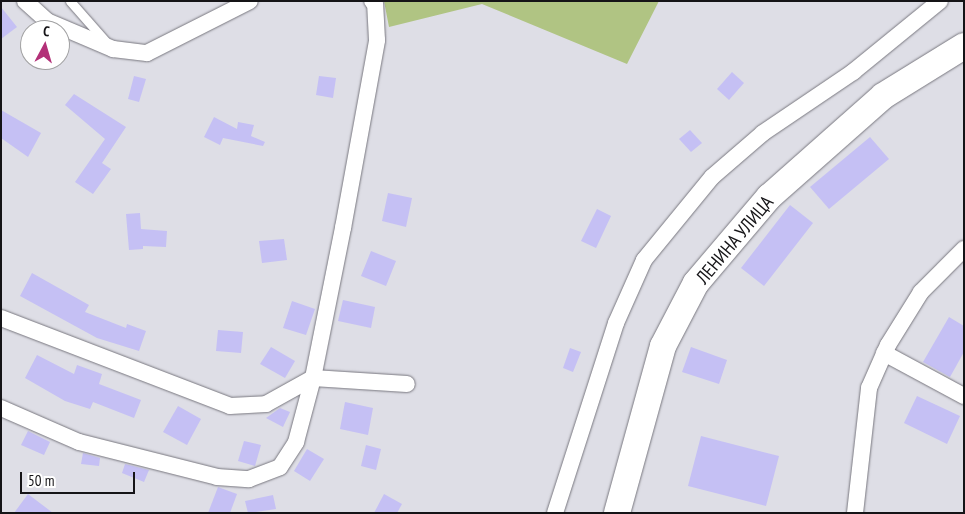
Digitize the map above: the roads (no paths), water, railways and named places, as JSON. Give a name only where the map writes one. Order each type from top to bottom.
[{"type":"main road","name":"ЛЕНИНА УЛИЦА","points":[[617,513],[663,346],[696,283],[776,190],[883,96],[964,46]]},
{"type":"street","points":[[25,1],[47,21],[113,49],[147,53],[250,1]]},
{"type":"street","points":[[1,408],[79,442],[218,477],[249,480],[280,467],[296,442],[312,378],[377,40],[375,4],[372,1]]},
{"type":"street","points":[[555,513],[616,323],[644,260],[712,177],[763,134],[853,72],[940,1]]},
{"type":"street","points":[[855,513],[869,388],[884,354],[921,292],[964,249]]},
{"type":"street","points":[[1,318],[230,406],[266,404],[312,378],[407,384]]},
{"type":"street","points":[[884,354],[964,396]]},
{"type":"lane","points":[[70,1],[113,49]]}]
